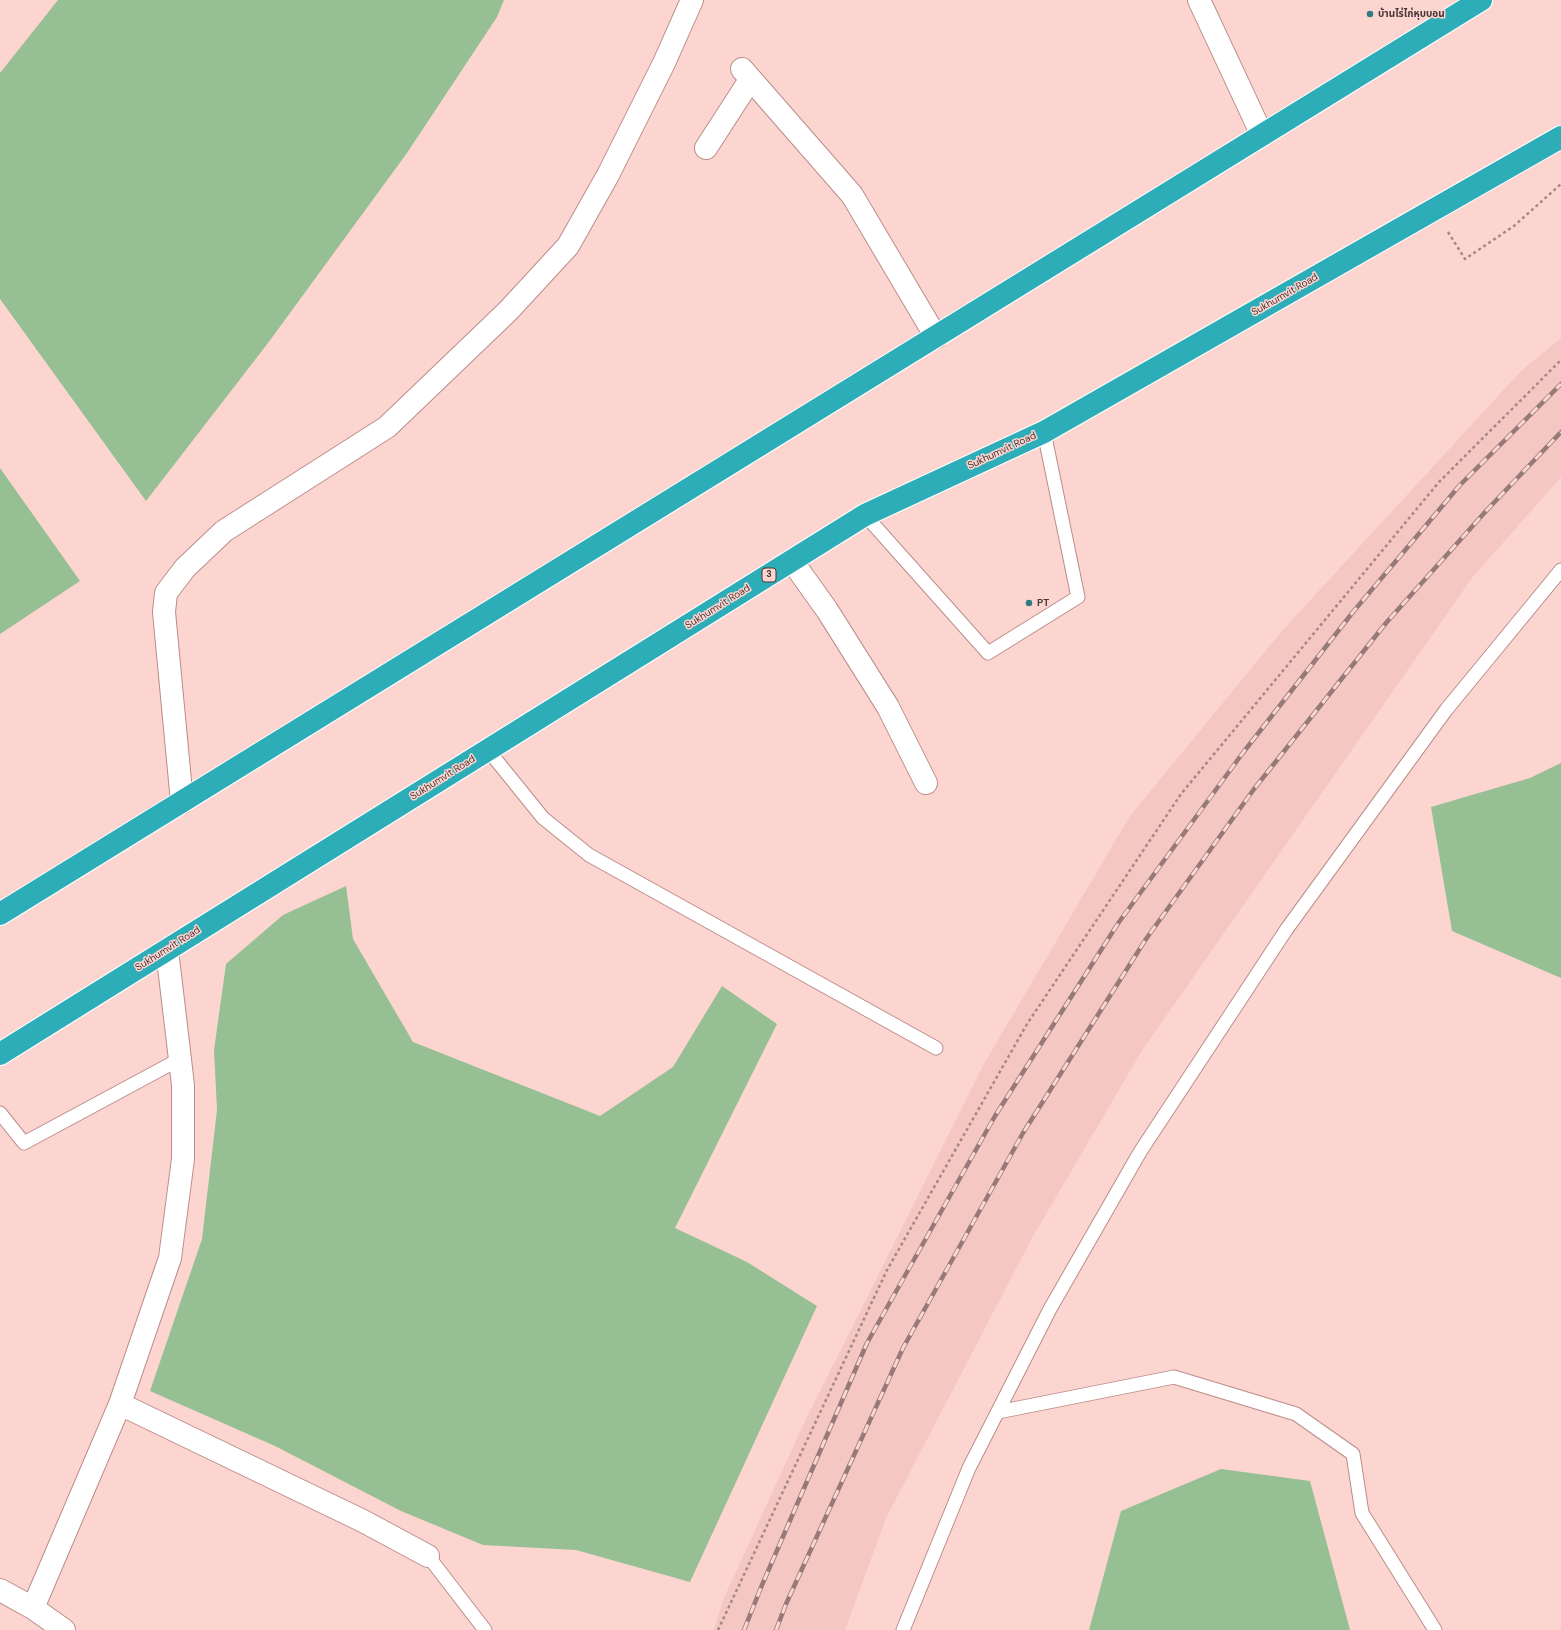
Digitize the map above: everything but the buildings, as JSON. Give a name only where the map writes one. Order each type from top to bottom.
[{"type":"highway","points":[[0,914],[1481,0]]},
{"type":"highway","name":"Sukhumvit Road","points":[[0,1054],[865,515],[1044,432],[1561,138]]},
{"type":"street","points":[[182,802],[164,612],[166,593],[185,568],[224,531],[387,427],[508,311],[568,246],[608,175],[664,63],[692,0]]},
{"type":"street","points":[[1199,0],[1262,135]]},
{"type":"street","points":[[706,148],[746,75],[852,195],[936,337]]},
{"type":"street","points":[[792,561],[827,610],[888,707],[926,783]]},
{"type":"street","points":[[33,1608],[120,1404],[170,1258],[183,1159],[184,1085],[166,950]]},
{"type":"street","points":[[120,1404],[362,1521],[428,1556]]},
{"type":"street","points":[[0,1590],[33,1608],[64,1630]]},
{"type":"lane","points":[[865,515],[988,653],[1078,597],[1044,432]]},
{"type":"lane","points":[[903,1630],[969,1468],[1050,1309],[1140,1152],[1286,930],[1446,710],[1561,570]]},
{"type":"lane","points":[[488,750],[543,818],[589,855],[936,1048]]},
{"type":"lane","points":[[0,1113],[24,1143],[180,1059]]},
{"type":"lane","points":[[998,1412],[1174,1377],[1296,1414],[1353,1454],[1362,1513],[1435,1630]]},
{"type":"lane","points":[[428,1556],[485,1630]]},
{"type":"path","points":[[1446,229],[1465,259],[1514,226],[1561,184]]},
{"type":"path","points":[[718,1630],[887,1270],[1027,1024],[1181,794],[1439,482],[1561,360]]},
{"type":"shaded area","points":[[1561,338],[1561,477],[1472,578],[1143,1049],[1032,1238],[886,1518],[845,1630],[714,1630],[723,1600],[804,1423],[985,1062],[1130,816],[1281,632],[1520,372]]},
{"type":"green space","points":[[58,0],[504,0],[497,17],[407,153],[268,343],[146,501],[0,299],[0,73]]},
{"type":"green space","points":[[0,468],[80,581],[0,634]]},
{"type":"green space","points":[[1561,763],[1561,978],[1452,931],[1431,807],[1530,778]]},
{"type":"green space","points":[[346,886],[353,939],[413,1042],[600,1116],[673,1067],[722,986],[777,1024],[675,1228],[747,1262],[817,1306],[690,1582],[576,1550],[483,1545],[401,1511],[275,1446],[150,1391],[202,1239],[217,1110],[214,1050],[226,964],[283,915]]},
{"type":"green space","points":[[1221,1469],[1310,1481],[1350,1630],[1089,1630],[1121,1511]]},
{"type":"railway","points":[[744,1630],[867,1343],[995,1116],[1119,922],[1242,754],[1353,612],[1460,485],[1561,384]]},
{"type":"railway","points":[[776,1630],[786,1604],[903,1348],[1023,1133],[1146,939],[1254,789],[1386,623],[1486,511],[1561,432]]},
{"type":"place","name":"บ้านไร่ไก่หุบบอน","points":[[1370,14]]},
{"type":"place","name":"PT","points":[[1029,603]]}]
